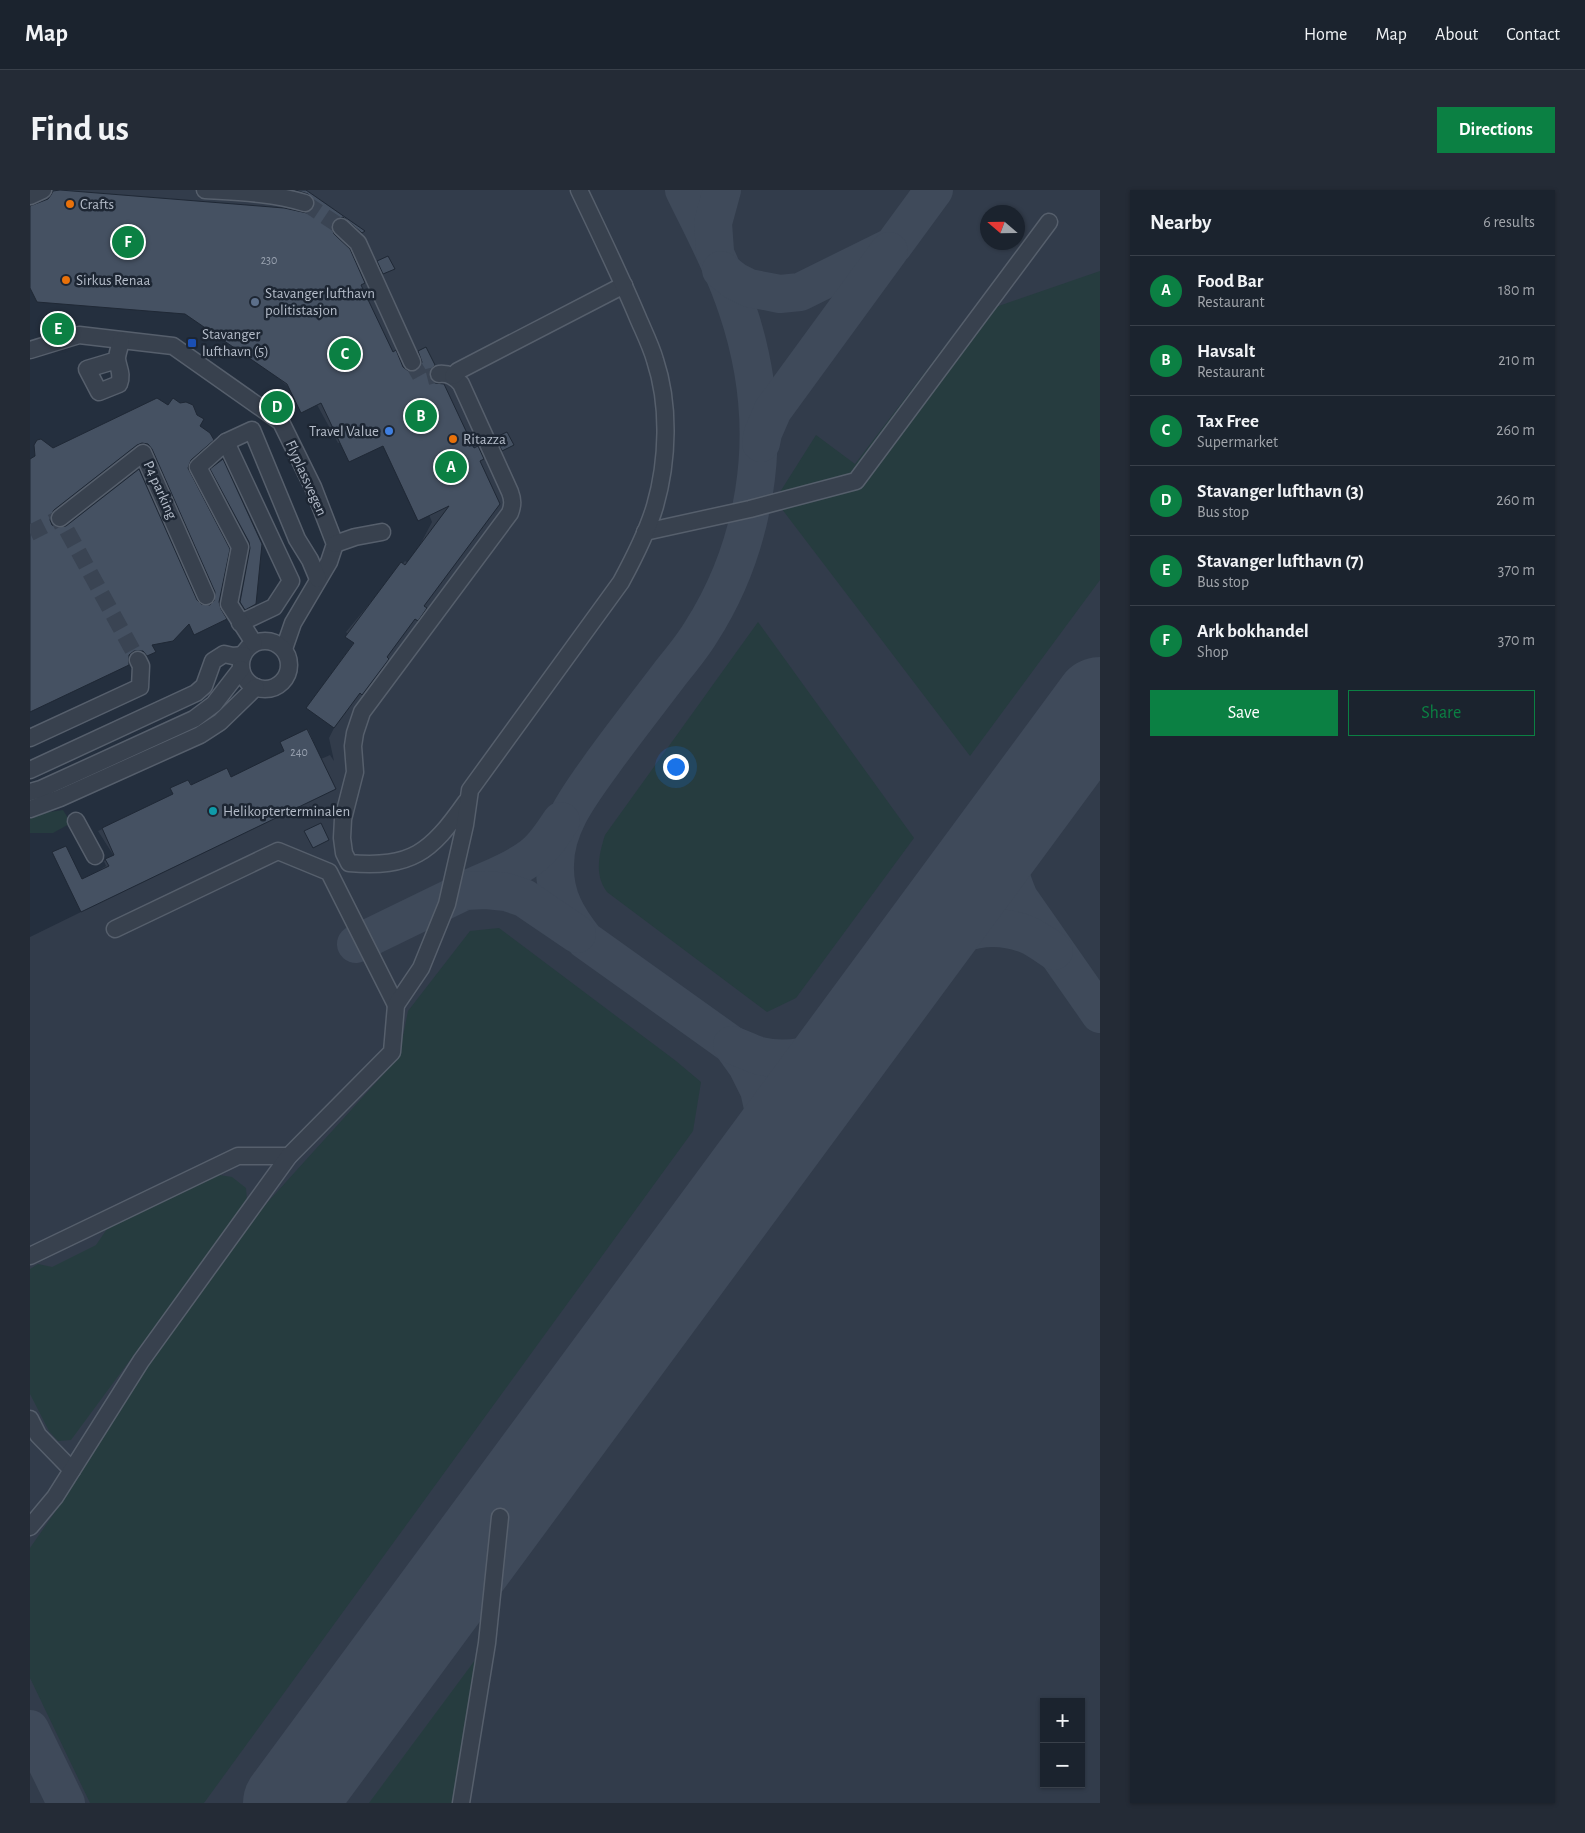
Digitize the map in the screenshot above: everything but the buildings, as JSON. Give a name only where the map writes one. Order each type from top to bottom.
[{"type":"lane","points":[[30,196],[43,190]]},
{"type":"lane","points":[[205,190],[262,194],[305,202]]},
{"type":"lane","points":[[30,1527],[55,1497],[141,1361],[289,1156],[392,1052],[396,1005],[421,968],[447,904],[465,825],[470,790],[621,582],[635,557],[655,507],[662,475],[665,441],[661,384],[655,360],[624,285],[579,190]]},
{"type":"lane","points":[[645,532],[750,509],[856,481],[1050,222]]},
{"type":"lane","points":[[340,227],[358,244],[412,362]]},
{"type":"lane","points":[[469,798],[454,819],[428,848],[417,856],[390,864],[361,864],[349,863],[344,853],[342,838],[343,819],[355,772],[353,746],[362,712],[510,513],[513,506],[510,492],[461,384],[446,375],[458,371],[624,285]]},
{"type":"lane","name":"Flyplassvegen","points":[[30,350],[80,336],[173,346],[281,422],[313,487],[335,544]]},
{"type":"lane","points":[[117,360],[121,341]]},
{"type":"lane","points":[[30,792],[41,789],[194,718],[214,704],[246,656],[264,640],[275,642],[284,649],[289,659],[289,670],[284,680],[276,686],[266,689],[256,687],[246,680],[246,656],[240,623],[229,604],[240,547],[198,467],[226,442],[252,430],[297,539],[310,560],[318,579]]},
{"type":"lane","points":[[226,442],[291,581],[274,607],[240,623]]},
{"type":"lane","name":"P4 parking","points":[[60,518],[143,452],[206,596]]},
{"type":"lane","points":[[284,649],[293,622],[329,562],[335,544],[355,537],[382,532]]},
{"type":"lane","points":[[30,770],[196,693],[204,686],[213,661],[224,654],[246,656]]},
{"type":"lane","points":[[30,738],[140,687],[141,666],[138,660]]},
{"type":"lane","points":[[30,809],[60,798],[200,735],[220,722],[256,687]]},
{"type":"lane","points":[[76,821],[95,856]]},
{"type":"lane","points":[[114,929],[278,851],[329,872],[396,1005]]},
{"type":"lane","points":[[329,872],[344,853]]},
{"type":"lane","points":[[30,1256],[238,1156],[289,1156]]},
{"type":"lane","points":[[30,1419],[38,1435],[72,1470]]},
{"type":"lane","points":[[461,1803],[487,1643],[500,1517]]},
{"type":"shaded area","points":[[30,190],[1100,190],[1100,1803],[30,1803],[30,937],[81,912],[93,874],[106,866],[104,861],[114,856],[98,831],[174,796],[179,784],[190,782],[193,787],[228,770],[232,779],[285,753],[303,731],[308,729],[321,759],[330,755],[334,761],[329,738],[335,726],[308,707],[354,642],[346,632],[405,561],[410,564],[432,522],[428,512],[376,431],[360,440],[338,443],[310,392],[292,390],[187,311],[30,254]]},
{"type":"green space","points":[[1100,271],[1100,580],[970,756],[775,500],[816,435],[855,464],[967,317]]},
{"type":"green space","points":[[758,622],[914,838],[796,998],[767,1012],[607,892],[600,879],[599,872],[601,850],[605,835]]},
{"type":"green space","points":[[63,810],[71,823],[53,833],[30,833],[30,815]]},
{"type":"green space","points":[[499,928],[676,1061],[701,1082],[693,1131],[204,1803],[90,1803],[30,1678],[30,1548],[64,1499],[155,1354],[257,1214],[399,1057],[408,1011],[470,931]]},
{"type":"green space","points":[[219,1175],[232,1177],[246,1188],[247,1202],[71,1440],[58,1441],[49,1431],[30,1394],[30,1269],[38,1264],[52,1267],[96,1245],[107,1229]]},
{"type":"green space","points":[[481,1652],[457,1803],[369,1803]]},
{"type":"taxiway","points":[[684,190],[726,278],[750,353],[757,399],[758,422],[757,469],[751,510],[735,565],[711,616],[694,643],[612,750],[571,810],[556,850],[555,876],[563,906],[585,940],[732,1045],[747,1066],[759,1090],[764,1124],[756,1159],[741,1189]]},
{"type":"taxiway","points":[[715,251],[713,223],[722,190]]},
{"type":"taxiway","points":[[721,270],[735,281],[749,288],[780,294],[800,292],[893,246],[934,190]]},
{"type":"taxiway","points":[[761,443],[763,433],[773,410],[889,251]]},
{"type":"taxiway","points":[[1018,815],[1010,839],[1007,856],[1010,874],[1019,898],[1100,1014]]},
{"type":"taxiway","points":[[468,889],[509,871],[531,857],[544,845],[561,821]]},
{"type":"taxiway","points":[[356,944],[465,891],[486,890],[506,892],[524,898],[577,934]]},
{"type":"taxiway","points":[[902,971],[930,949],[960,934],[976,929],[993,928],[1028,935],[1054,951]]},
{"type":"taxiway","points":[[732,1045],[756,1055],[770,1058],[802,1057],[824,1051],[842,1040],[875,1008]]},
{"type":"taxiway","points":[[30,1729],[66,1803]]},
{"type":"runway","points":[[289,1803],[1100,703]]},
{"type":"tunnel","points":[[305,203],[341,227]]},
{"type":"tunnel","points":[[412,362],[423,378],[439,374]]},
{"type":"tunnel","points":[[30,533],[60,518],[138,660]]},
{"type":"place","name":"Crafts","points":[[70,204]]},
{"type":"place","name":"Ark bokhandel","points":[[128,242]]},
{"type":"place","name":"Sirkus Renaa","points":[[66,280]]},
{"type":"place","name":"Stavanger lufthavn politistasjon","points":[[255,302]]},
{"type":"place","name":"Stavanger lufthavn (7)","points":[[58,329]]},
{"type":"place","name":"Stavanger lufthavn (5)","points":[[192,343]]},
{"type":"place","name":"Tax Free","points":[[345,354]]},
{"type":"place","name":"Stavanger lufthavn (3)","points":[[277,407]]},
{"type":"place","name":"Havsalt","points":[[421,416]]},
{"type":"place","name":"Travel Value","points":[[389,431]]},
{"type":"place","name":"Ritazza","points":[[453,439]]},
{"type":"place","name":"Food Bar","points":[[451,467]]},
{"type":"place","name":"Helikopterterminalen","points":[[213,811]]}]
